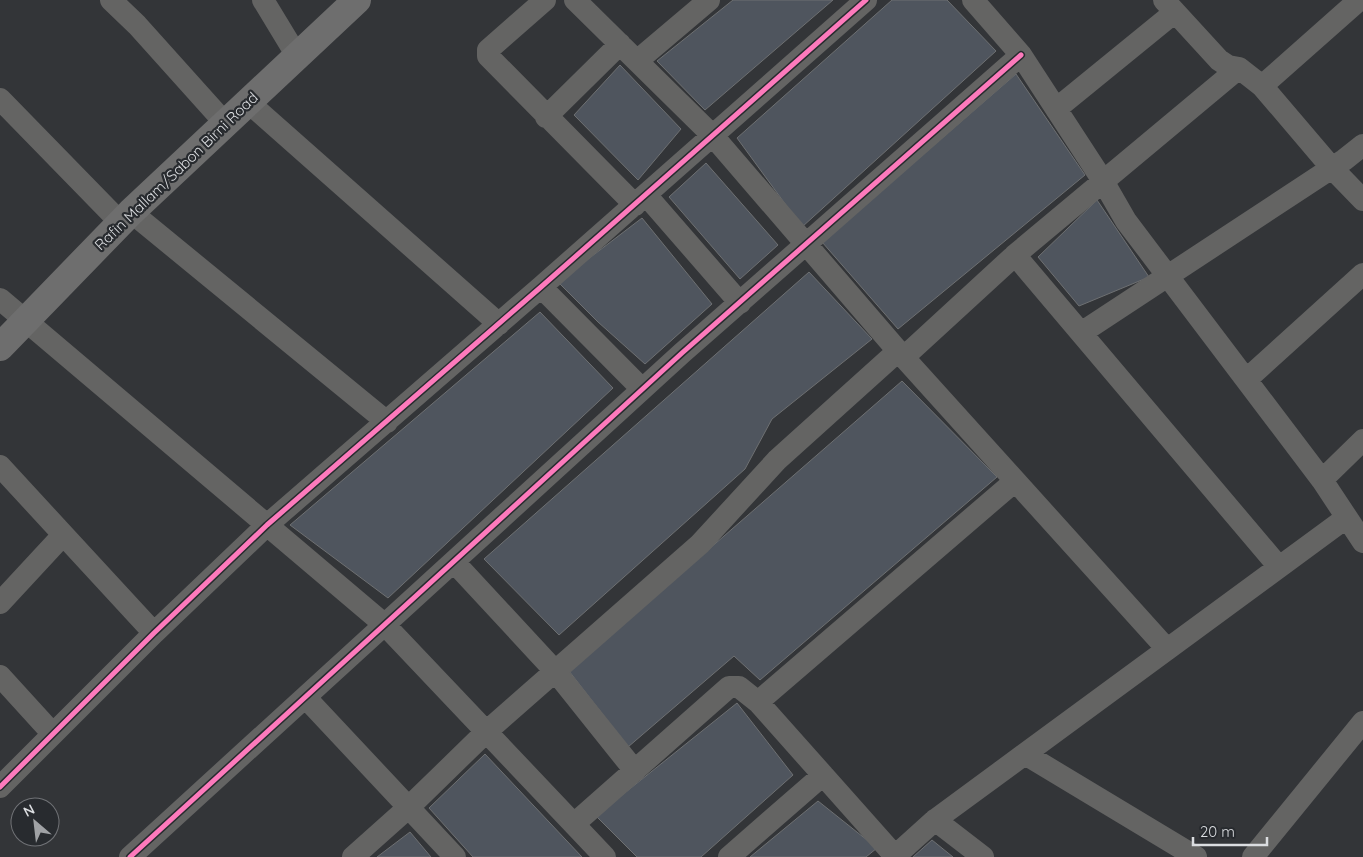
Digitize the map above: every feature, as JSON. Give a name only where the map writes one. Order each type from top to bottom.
[{"type":"street","points":[[111,0],[225,123]]},
{"type":"street","points":[[263,0],[297,56]]},
{"type":"street","name":"Rafin Mallam/Sabon Birni Road","points":[[0,347],[24,320],[126,217],[357,0]]},
{"type":"street","points":[[545,0],[488,50],[488,56],[546,116],[641,200],[740,302]]},
{"type":"street","points":[[575,0],[712,136],[901,354],[1167,649]]},
{"type":"street","points":[[637,61],[709,0]]},
{"type":"street","points":[[0,787],[52,733],[267,525],[500,324],[866,0]]},
{"type":"street","points":[[972,0],[1022,55],[1103,181],[1126,221],[1167,278],[1247,378],[1322,480],[1363,542]]},
{"type":"street","points":[[1262,86],[1359,0]]},
{"type":"street","points":[[1056,109],[1169,6],[1219,60],[1239,68],[1262,86],[1331,167],[1363,200]]},
{"type":"street","points":[[546,116],[620,44]]},
{"type":"street","points":[[130,857],[642,389],[1022,55]]},
{"type":"street","points":[[353,857],[409,807],[486,732],[700,544],[776,460],[1015,255],[1239,68]]},
{"type":"street","points":[[0,99],[126,217],[387,422]]},
{"type":"street","points":[[248,102],[500,324]]},
{"type":"street","points":[[1082,333],[1344,160],[1363,144]]},
{"type":"street","points":[[1015,255],[1279,567]]},
{"type":"street","points":[[1247,378],[1363,274]]},
{"type":"street","points":[[541,287],[642,389]]},
{"type":"street","points":[[0,299],[385,625],[605,857]]},
{"type":"street","points":[[1322,480],[1363,440]]},
{"type":"street","points":[[0,466],[154,633]]},
{"type":"street","points":[[758,702],[1015,481]]},
{"type":"street","points":[[574,824],[729,687],[738,687],[758,702],[894,857],[935,820],[1346,518]]},
{"type":"street","points":[[0,604],[63,535]]},
{"type":"street","points":[[454,562],[555,671],[635,770]]},
{"type":"street","points":[[0,676],[52,733]]},
{"type":"street","points":[[306,698],[455,857]]},
{"type":"street","points":[[1253,857],[1363,722]]},
{"type":"street","points":[[1025,754],[1196,857]]},
{"type":"street","points":[[729,857],[822,775]]},
{"type":"street","points":[[935,820],[983,857]]},
{"type":"building","points":[[733,0],[833,0],[705,110],[657,61]]},
{"type":"building","points":[[892,0],[947,0],[996,51],[802,227],[737,138]]},
{"type":"building","points":[[620,65],[681,129],[638,180],[574,115]]},
{"type":"building","points":[[1016,74],[1085,175],[898,329],[822,242]]},
{"type":"building","points":[[706,163],[778,245],[740,279],[669,197]]},
{"type":"building","points":[[1097,200],[1149,277],[1079,306],[1038,257]]},
{"type":"building","points":[[642,218],[712,304],[645,364],[598,322],[558,282]]},
{"type":"building","points":[[809,272],[872,339],[772,419],[745,469],[559,635],[484,559]]},
{"type":"building","points":[[540,312],[613,388],[388,598],[290,525]]},
{"type":"building","points":[[902,381],[997,477],[760,680],[734,656],[628,747],[569,671]]},
{"type":"building","points":[[737,703],[793,775],[701,857],[637,857],[596,816]]},
{"type":"building","points":[[485,754],[582,857],[473,857],[429,808]]},
{"type":"building","points":[[818,801],[877,848],[866,857],[750,857]]},
{"type":"building","points":[[410,832],[431,857],[377,857]]},
{"type":"building","points":[[932,840],[953,857],[913,857]]},
{"type":"cycle path","points":[[0,787],[154,633],[267,525],[541,287],[866,0]]},
{"type":"cycle path","points":[[130,857],[682,353],[1021,55]]}]
